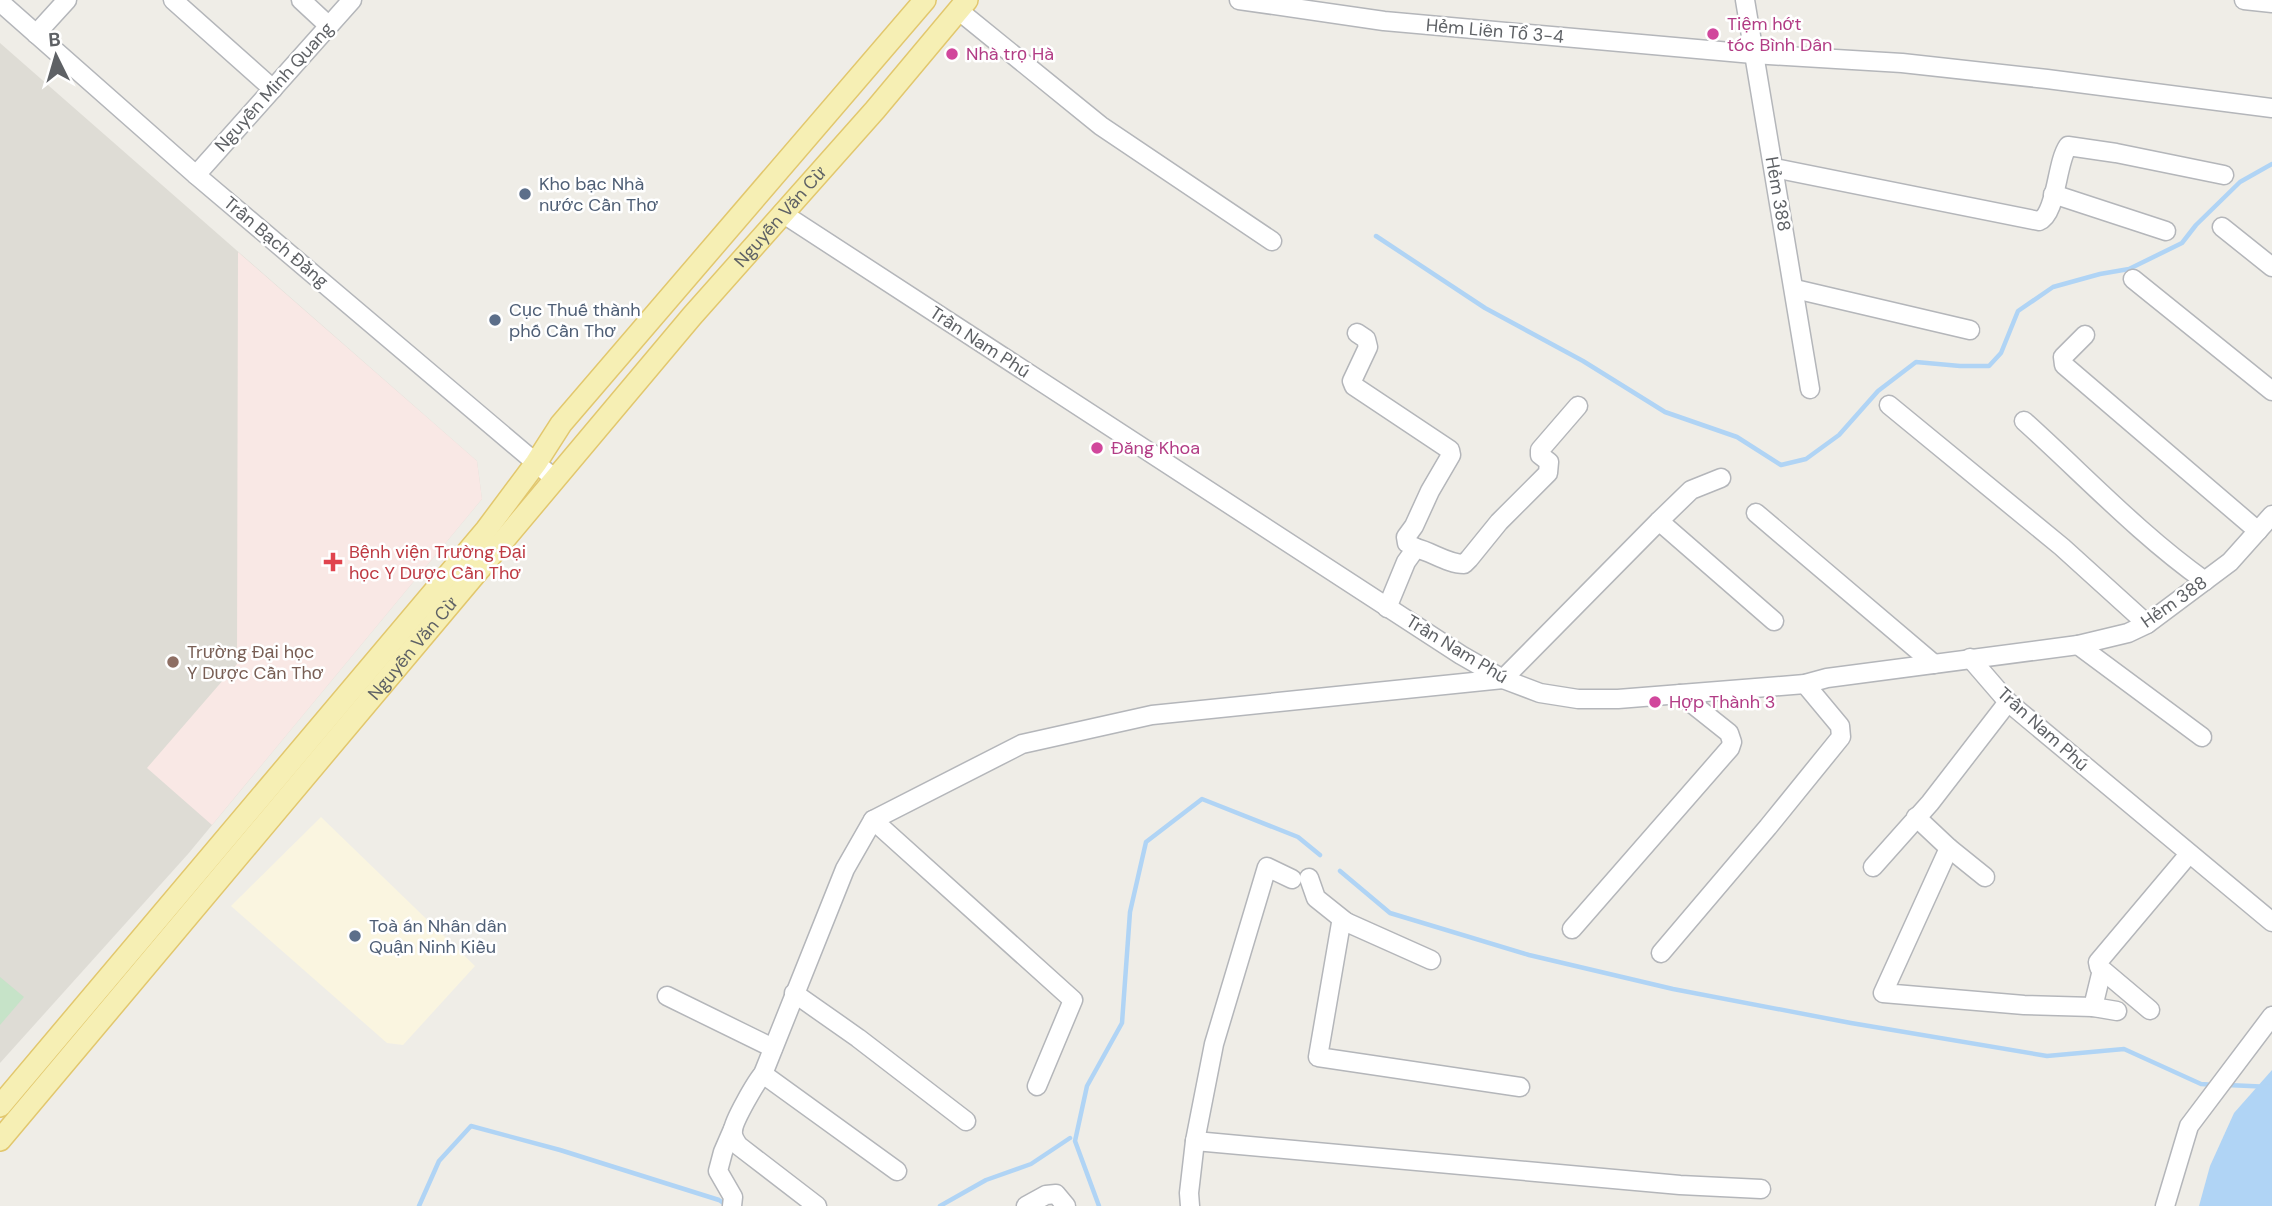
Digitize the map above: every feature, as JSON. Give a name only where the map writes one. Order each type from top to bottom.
[{"type":"main road","name":"Nguyễn Văn Cừ","points":[[0,1106],[486,530],[536,463],[561,424],[925,0]]},
{"type":"main road","name":"Nguyễn Văn Cừ","points":[[0,1140],[555,479],[963,5]]},
{"type":"street","points":[[36,34],[67,0]]},
{"type":"street","points":[[173,0],[273,89]]},
{"type":"street","points":[[301,0],[329,26]]},
{"type":"street","name":"Nguyễn Minh Quang","points":[[196,175],[352,0]]},
{"type":"street","name":"Hẻm Liên Tổ 3-4","points":[[1239,0],[1384,21],[1753,54],[1902,63],[2272,108]]},
{"type":"street","name":"Hẻm 388","points":[[1745,0],[1811,388]]},
{"type":"street","points":[[2244,0],[2272,3]]},
{"type":"street","name":"Trần Bạch Đằng","points":[[0,2],[196,175],[555,479]]},
{"type":"street","points":[[963,5],[1101,126],[1272,241]]},
{"type":"street","points":[[1774,167],[2039,221],[2048,214],[2068,146],[2224,175]]},
{"type":"street","points":[[2053,194],[2166,231]]},
{"type":"street","name":"Trần Nam Phú","points":[[782,213],[1387,608],[1503,679],[1540,693],[1578,699],[1618,699],[1805,684],[1827,678],[1970,658],[2008,702],[2272,922]]},
{"type":"street","points":[[2222,227],[2272,267]]},
{"type":"street","points":[[2133,279],[2272,391]]},
{"type":"street","points":[[1795,289],[1969,330]]},
{"type":"street","points":[[1357,333],[1366,339],[1368,347],[1352,381],[1354,386],[1450,450],[1451,455],[1406,537],[1407,543],[1416,548],[1456,564],[1464,564],[1499,522],[1548,473],[1549,462],[1540,454],[1540,450],[1578,406]]},
{"type":"street","points":[[2085,335],[2063,357],[2064,365],[2258,531]]},
{"type":"street","points":[[1889,405],[2062,547],[2147,624]]},
{"type":"street","points":[[2024,421],[2205,581]]},
{"type":"street","points":[[733,1204],[718,1171],[723,1152],[748,1096],[763,1074],[845,869],[873,820],[1022,744],[1152,715],[1503,679],[1691,490],[1721,478]]},
{"type":"street","points":[[1756,513],[1934,664]]},
{"type":"street","name":"Hẻm 388","points":[[1970,658],[2078,645],[2128,634],[2147,624],[2230,562],[2272,515]]},
{"type":"street","points":[[1659,521],[1774,621]]},
{"type":"street","points":[[1387,608],[1406,562],[1416,548]]},
{"type":"street","points":[[2078,645],[2202,737]]},
{"type":"street","points":[[1661,953],[1840,737],[1840,726],[1805,684]]},
{"type":"street","points":[[1572,929],[1730,748],[1732,742],[1729,733],[1680,694]]},
{"type":"street","points":[[1872,867],[1930,803],[2008,702]]},
{"type":"street","points":[[1916,817],[1985,877]]},
{"type":"street","points":[[873,820],[1073,1000],[1037,1086]]},
{"type":"street","points":[[1949,848],[1883,993],[2118,1011]]},
{"type":"street","points":[[2150,1010],[2102,970],[2098,962],[2189,854]]},
{"type":"street","points":[[1190,1206],[1195,1142],[1214,1044],[1267,867],[1301,878],[1316,898],[1346,922],[1431,960]]},
{"type":"street","points":[[1346,922],[1340,925],[1318,1057],[1520,1087]]},
{"type":"street","points":[[2093,1007],[2102,970]]},
{"type":"street","points":[[794,993],[858,1038],[966,1121]]},
{"type":"street","points":[[667,996],[773,1048]]},
{"type":"street","points":[[2165,1206],[2189,1126],[2199,1117],[2271,1018]]},
{"type":"street","points":[[763,1074],[897,1171]]},
{"type":"street","points":[[733,1129],[735,1141],[739,1146],[817,1206]]},
{"type":"street","points":[[1195,1142],[1680,1185],[1761,1189]]},
{"type":"street","points":[[1026,1206],[1051,1193],[1056,1194],[1066,1206]]},
{"type":"shaded area","name":"Trường Đại học Y Dược Cần Thơ","points":[[0,43],[477,461],[482,499],[188,854],[0,1063]]},
{"type":"shaded area","name":"Bệnh viện Trường Đại học Y Dược Cần Thơ","points":[[238,252],[477,461],[482,499],[212,825],[147,768],[237,664]]},
{"type":"shaded area","name":"Toà án Nhân dân Quận Ninh Kiều","points":[[321,817],[475,966],[403,1045],[387,1043],[231,906]]},
{"type":"green space","points":[[0,977],[24,997],[0,1025]]},
{"type":"water","points":[[2272,1070],[2272,1206],[2199,1206],[2210,1166],[2234,1113]]},
{"type":"waterway","points":[[1376,236],[1485,308],[1583,361],[1665,412],[1737,437],[1781,465],[1806,459],[1839,435],[1878,391],[1916,362],[1989,366],[2001,353],[2018,311],[2053,287],[2129,269],[2182,243],[2196,225],[2240,182],[2272,164]]},
{"type":"waterway","points":[[1099,1206],[1075,1141],[1087,1086],[1122,1023],[1130,912],[1146,842],[1202,799],[1298,837],[1320,855]]},
{"type":"waterway","points":[[1340,871],[1390,913],[1529,955],[1673,989],[2047,1056],[2124,1049],[2201,1084],[2215,1085]]},
{"type":"waterway","points":[[2227,1085],[2272,1087]]},
{"type":"waterway","points":[[419,1206],[439,1161],[471,1126],[560,1150],[719,1200],[728,1206]]},
{"type":"waterway","points":[[940,1206],[986,1180],[1031,1164],[1070,1138]]},
{"type":"place","name":"Tiệm hớt tóc Bình Dân","points":[[1713,34]]},
{"type":"place","name":"Nhà trọ Hà","points":[[952,54]]},
{"type":"place","name":"Kho bạc Nhà nước Cần Thơ","points":[[525,194]]},
{"type":"place","name":"Cục Thuế thành phố Cần Thơ","points":[[495,320]]},
{"type":"place","name":"Đăng Khoa","points":[[1097,448]]},
{"type":"place","name":"Bệnh viện Trường Đại học Y Dược Cần Thơ","points":[[333,562]]},
{"type":"place","name":"Trường Đại học Y Dược Cần Thơ","points":[[173,662]]},
{"type":"place","name":"Hợp Thành 3","points":[[1655,702]]},
{"type":"place","name":"Toà án Nhân dân Quận Ninh Kiều","points":[[355,936]]}]
